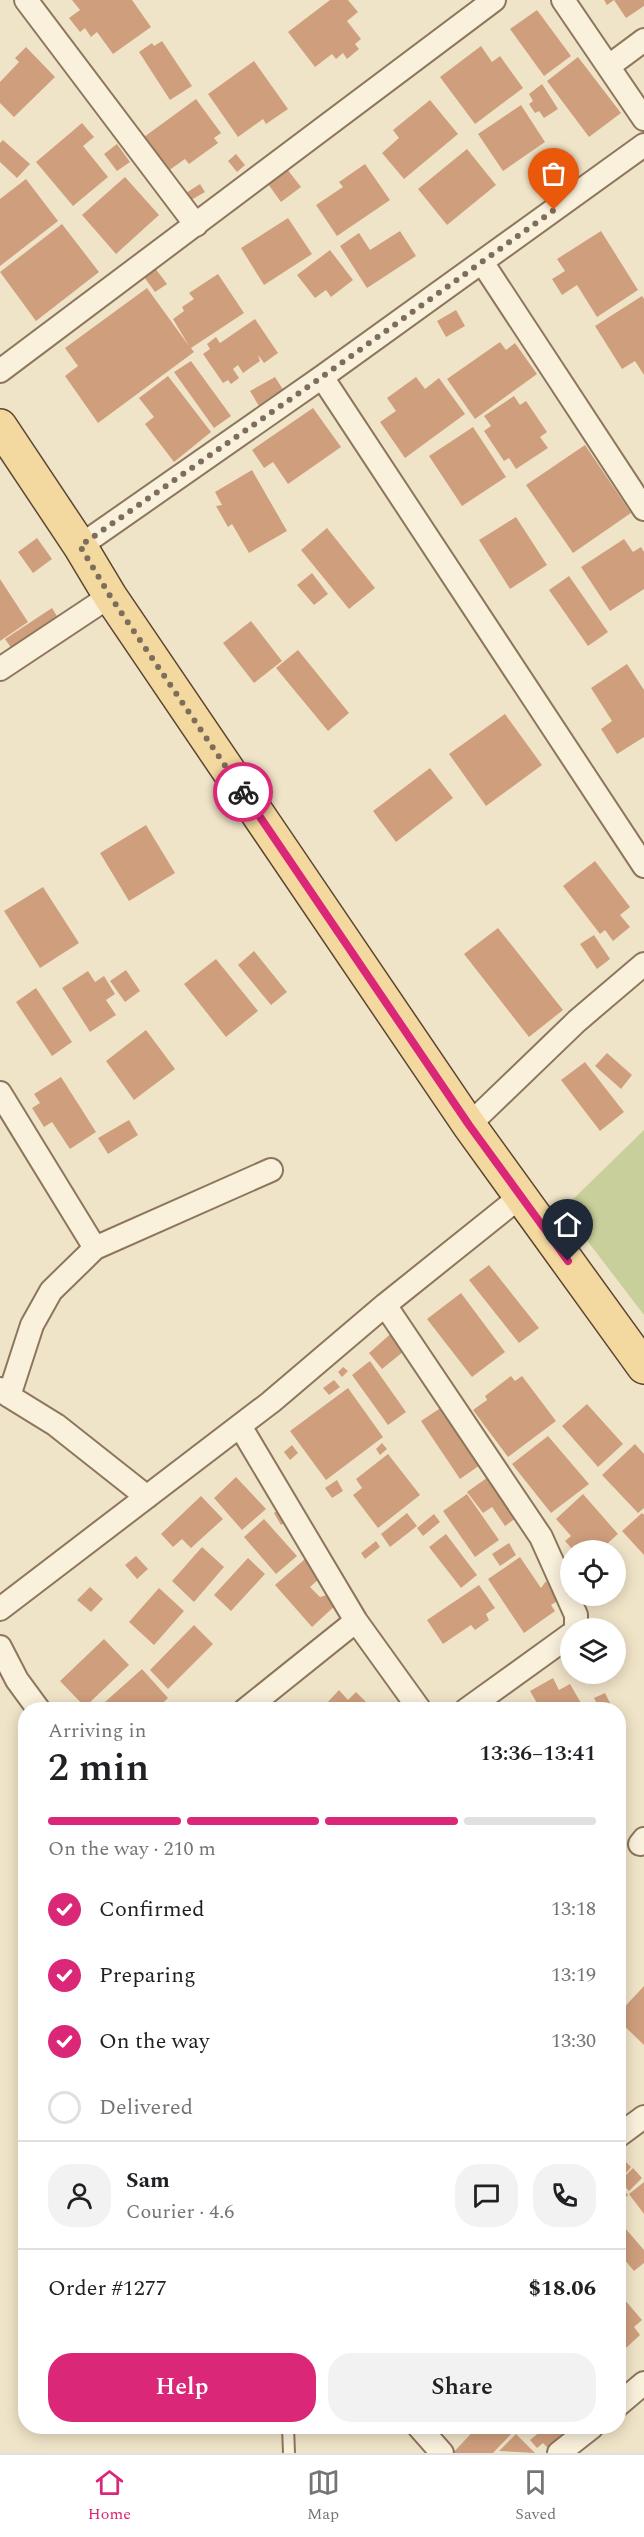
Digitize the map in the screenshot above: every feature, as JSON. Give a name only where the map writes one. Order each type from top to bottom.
[{"type":"main road","points":[[0,426],[80,546],[110,596],[469,1125],[644,1367]]},
{"type":"street","points":[[26,0],[196,225]]},
{"type":"street","points":[[0,371],[494,0]]},
{"type":"street","points":[[563,0],[644,118]]},
{"type":"street","points":[[609,66],[644,40]]},
{"type":"street","points":[[80,546],[322,377],[644,145]]},
{"type":"street","points":[[482,262],[644,509]]},
{"type":"street","points":[[322,377],[644,866]]},
{"type":"street","points":[[0,669],[110,596]]},
{"type":"street","points":[[469,1125],[577,1021],[644,964]]},
{"type":"street","points":[[0,1093],[95,1248]]},
{"type":"street","points":[[147,1497],[56,1425],[4,1393],[32,1324],[51,1291],[95,1248],[271,1170]]},
{"type":"street","points":[[0,1609],[240,1426],[521,1196]]},
{"type":"street","points":[[385,1305],[541,1537],[576,1618]]},
{"type":"street","points":[[240,1426],[356,1621],[414,1702]]},
{"type":"street","points":[[255,1702],[356,1621]]},
{"type":"street","points":[[477,1702],[560,1642]]},
{"type":"street","points":[[0,1647],[17,1680],[33,1702]]},
{"type":"street","points":[[626,2130],[644,2116]]},
{"type":"street","points":[[626,2398],[644,2383]]},
{"type":"street","points":[[424,2434],[442,2453]]},
{"type":"street","points":[[559,2453],[583,2434]]},
{"type":"lane","points":[[288,2434],[289,2453]]},
{"type":"green space","points":[[644,1130],[644,1315],[563,1209]]},
{"type":"building","points":[[72,0],[132,0],[151,27],[113,54],[97,32],[91,37],[85,28],[80,32],[69,18],[80,10]]},
{"type":"building","points":[[330,0],[348,0],[358,12],[347,21],[361,39],[355,44],[359,49],[347,59],[343,53],[336,59],[332,54],[315,67],[288,32]]},
{"type":"building","points":[[604,0],[614,0],[607,5]]},
{"type":"building","points":[[614,0],[644,0],[644,6],[626,18]]},
{"type":"building","points":[[537,10],[571,56],[544,76],[510,29]]},
{"type":"building","points":[[162,41],[192,86],[170,100],[139,52],[152,43],[154,46]]},
{"type":"building","points":[[481,46],[492,62],[500,56],[523,88],[475,124],[440,77]]},
{"type":"building","points":[[26,47],[55,77],[14,117],[0,103],[0,82],[19,62],[15,58]]},
{"type":"building","points":[[578,57],[621,113],[589,137],[547,81]]},
{"type":"building","points":[[254,61],[288,109],[266,124],[263,119],[238,137],[208,94]]},
{"type":"building","points":[[542,84],[558,109],[544,118],[539,111],[535,113],[529,104],[533,101],[529,94]]},
{"type":"building","points":[[196,99],[221,133],[214,138],[218,143],[189,164],[185,159],[168,171],[144,137]]},
{"type":"building","points":[[430,100],[458,134],[404,179],[382,153],[399,138],[393,130]]},
{"type":"building","points":[[521,105],[545,142],[503,171],[478,134]]},
{"type":"building","points":[[82,123],[94,137],[83,146],[108,177],[73,206],[36,162]]},
{"type":"building","points":[[3,140],[30,164],[17,178],[0,162],[0,143]]},
{"type":"building","points":[[117,144],[130,162],[117,171],[104,154]]},
{"type":"building","points":[[467,149],[496,185],[447,225],[418,189]]},
{"type":"building","points":[[236,154],[245,165],[237,172],[228,161]]},
{"type":"building","points":[[365,164],[390,200],[337,236],[316,205],[343,187],[339,182]]},
{"type":"building","points":[[287,169],[301,187],[281,202],[268,184]]},
{"type":"building","points":[[125,177],[159,215],[116,254],[82,215]]},
{"type":"building","points":[[26,179],[58,221],[0,266],[0,199]]},
{"type":"building","points":[[200,184],[205,192],[191,200],[186,193]]},
{"type":"building","points":[[288,218],[312,254],[264,285],[241,248]]},
{"type":"building","points":[[62,224],[99,272],[36,321],[0,272]]},
{"type":"building","points":[[400,231],[416,256],[367,288],[340,246],[359,233],[370,250]]},
{"type":"building","points":[[601,231],[638,290],[597,317],[577,285],[562,295],[552,279],[565,271],[557,259]]},
{"type":"building","points":[[330,250],[353,280],[331,297],[326,290],[315,298],[297,275]]},
{"type":"building","points":[[155,268],[167,284],[155,292],[144,277]]},
{"type":"building","points":[[218,274],[244,313],[191,348],[194,352],[98,423],[65,376],[78,366],[65,348],[147,288],[189,346],[173,319],[184,311],[182,307],[194,299],[189,293]]},
{"type":"building","points":[[642,296],[644,299],[644,375],[635,361],[622,369],[595,326]]},
{"type":"building","points":[[456,310],[465,326],[446,337],[437,321]]},
{"type":"building","points":[[255,319],[278,353],[264,363],[258,355],[260,361],[243,373],[238,365],[233,369],[239,378],[231,384],[228,380],[223,383],[203,354],[210,349],[207,344],[216,337],[220,343]]},
{"type":"building","points":[[500,342],[506,350],[515,343],[537,374],[475,419],[447,379]]},
{"type":"building","points":[[191,361],[231,416],[214,428],[174,372]]},
{"type":"building","points":[[168,376],[211,432],[174,462],[145,424],[154,417],[139,398]]},
{"type":"building","points":[[275,377],[284,391],[259,406],[250,391]]},
{"type":"building","points":[[416,377],[425,389],[439,378],[465,414],[405,458],[380,422],[396,411],[387,398]]},
{"type":"building","points":[[514,396],[520,405],[526,401],[547,432],[540,437],[548,448],[516,469],[509,458],[504,461],[484,431],[491,426],[484,416]]},
{"type":"building","points":[[313,408],[341,447],[288,484],[273,462],[264,468],[252,450]]},
{"type":"building","points":[[473,427],[506,477],[462,506],[429,456]]},
{"type":"building","points":[[585,445],[631,513],[573,553],[526,485]]},
{"type":"building","points":[[252,470],[287,531],[249,553],[232,524],[228,527],[216,506],[222,505],[215,492]]},
{"type":"building","points":[[516,517],[547,565],[510,589],[479,540]]},
{"type":"building","points":[[327,528],[375,588],[349,609],[301,550]]},
{"type":"building","points":[[37,538],[52,559],[33,573],[18,552]]},
{"type":"building","points":[[624,539],[633,552],[641,547],[644,552],[644,589],[610,611],[581,567]]},
{"type":"building","points":[[312,573],[328,594],[314,605],[297,585]]},
{"type":"building","points":[[569,576],[608,632],[588,646],[549,590]]},
{"type":"building","points":[[0,579],[28,622],[0,641]]},
{"type":"building","points":[[52,608],[58,618],[12,649],[5,639]]},
{"type":"building","points":[[251,621],[282,661],[254,683],[223,643]]},
{"type":"building","points":[[298,650],[349,713],[328,731],[276,668]]},
{"type":"building","points":[[627,664],[644,690],[644,737],[617,754],[601,729],[612,721],[591,688]]},
{"type":"building","points":[[505,714],[542,765],[486,806],[449,754]]},
{"type":"building","points":[[430,768],[453,798],[396,842],[373,811]]},
{"type":"building","points":[[146,825],[175,873],[129,901],[100,853]]},
{"type":"building","points":[[595,861],[630,907],[620,915],[630,927],[613,941],[605,930],[600,934],[563,886]]},
{"type":"building","points":[[43,887],[79,943],[40,968],[4,911]]},
{"type":"building","points":[[498,928],[563,1010],[529,1037],[464,954]]},
{"type":"building","points":[[594,935],[610,959],[597,969],[580,944]]},
{"type":"building","points":[[254,951],[287,992],[271,1005],[238,965]]},
{"type":"building","points":[[216,959],[258,1011],[226,1037],[184,984]]},
{"type":"building","points":[[126,970],[140,991],[125,1002],[110,981]]},
{"type":"building","points":[[88,971],[95,982],[104,976],[115,994],[106,1000],[116,1015],[90,1032],[62,988]]},
{"type":"building","points":[[36,988],[72,1042],[52,1056],[16,1002]]},
{"type":"building","points":[[146,1030],[175,1069],[134,1100],[106,1061]]},
{"type":"building","points":[[607,1053],[632,1075],[621,1089],[595,1066]]},
{"type":"building","points":[[585,1062],[624,1112],[600,1131],[561,1080]]},
{"type":"building","points":[[61,1077],[96,1132],[70,1149],[52,1122],[44,1127],[32,1108],[40,1103],[34,1094]]},
{"type":"building","points":[[129,1120],[138,1135],[108,1154],[98,1138]]},
{"type":"building","points":[[489,1265],[539,1328],[519,1343],[469,1280]]},
{"type":"building","points":[[461,1293],[505,1352],[472,1377],[427,1319]]},
{"type":"building","points":[[395,1330],[409,1347],[382,1369],[369,1353]]},
{"type":"building","points":[[370,1361],[406,1412],[388,1425],[352,1375]]},
{"type":"building","points":[[343,1367],[348,1371],[342,1377],[338,1372]]},
{"type":"building","points":[[511,1376],[515,1381],[522,1376],[556,1421],[508,1457],[473,1410],[487,1400],[485,1396]]},
{"type":"building","points":[[334,1380],[340,1387],[329,1395],[323,1388]]},
{"type":"building","points":[[348,1388],[383,1437],[326,1480],[290,1431]]},
{"type":"building","points":[[587,1404],[623,1444],[598,1467],[562,1426]]},
{"type":"building","points":[[445,1405],[483,1463],[460,1479],[421,1421]]},
{"type":"building","points":[[548,1436],[589,1484],[551,1513],[512,1464]]},
{"type":"building","points":[[382,1443],[387,1449],[380,1455],[376,1449]]},
{"type":"building","points":[[635,1444],[644,1454],[644,1508],[638,1513],[602,1475]]},
{"type":"building","points":[[292,1445],[298,1453],[290,1460],[284,1452]]},
{"type":"building","points":[[388,1454],[420,1495],[378,1528],[353,1495],[362,1488],[356,1479]]},
{"type":"building","points":[[491,1475],[519,1516],[505,1526],[492,1507],[483,1513],[467,1492]]},
{"type":"building","points":[[236,1477],[266,1509],[242,1530],[214,1498]]},
{"type":"building","points":[[337,1480],[343,1491],[332,1498],[325,1488]]},
{"type":"building","points":[[467,1494],[499,1540],[475,1557],[443,1511]]},
{"type":"building","points":[[583,1494],[618,1534],[611,1540],[566,1540],[571,1536],[556,1519]]},
{"type":"building","points":[[201,1496],[223,1519],[191,1548],[182,1539],[173,1547],[161,1534]]},
{"type":"building","points":[[284,1506],[292,1518],[281,1525],[274,1513]]},
{"type":"building","points":[[407,1513],[417,1526],[390,1547],[381,1534]]},
{"type":"building","points":[[642,1513],[644,1515],[644,1555],[622,1531]]},
{"type":"building","points":[[434,1514],[440,1522],[423,1536],[417,1528]]},
{"type":"building","points":[[264,1519],[297,1556],[276,1574],[244,1537]]},
{"type":"building","points":[[446,1534],[477,1575],[461,1588],[429,1547]]},
{"type":"building","points":[[376,1541],[380,1547],[365,1559],[361,1553]]},
{"type":"building","points":[[509,1543],[516,1555],[500,1566],[492,1554]]},
{"type":"building","points":[[202,1547],[224,1567],[194,1602],[172,1581]]},
{"type":"building","points":[[136,1556],[148,1569],[137,1579],[125,1565]]},
{"type":"building","points":[[520,1557],[541,1588],[546,1581],[559,1600],[551,1605],[555,1611],[524,1633],[488,1579]]},
{"type":"building","points":[[248,1558],[265,1574],[231,1611],[214,1595]]},
{"type":"building","points":[[305,1559],[321,1577],[310,1587],[320,1597],[330,1594],[338,1603],[312,1627],[275,1585]]},
{"type":"building","points":[[479,1585],[495,1608],[486,1614],[489,1620],[475,1630],[471,1625],[443,1644],[427,1620]]},
{"type":"building","points":[[90,1587],[103,1599],[91,1612],[77,1600]]},
{"type":"building","points":[[159,1588],[184,1611],[154,1645],[129,1622]]},
{"type":"building","points":[[194,1625],[213,1644],[168,1689],[150,1670]]},
{"type":"building","points":[[104,1639],[129,1665],[90,1702],[80,1702],[60,1681]]},
{"type":"building","points":[[142,1669],[168,1698],[164,1702],[105,1702]]},
{"type":"building","points":[[553,1678],[559,1690],[570,1684],[580,1702],[536,1702],[530,1691]]},
{"type":"building","points":[[339,1690],[348,1700],[356,1692],[366,1702],[328,1702]]},
{"type":"building","points":[[605,1693],[610,1702],[596,1702],[594,1698]]},
{"type":"building","points":[[644,1986],[644,2045],[626,2028],[626,2005]]},
{"type":"building","points":[[626,2162],[631,2167],[626,2173]]},
{"type":"building","points":[[633,2168],[642,2178],[629,2191],[626,2188],[626,2175]]},
{"type":"building","points":[[644,2182],[644,2214],[629,2194]]},
{"type":"building","points":[[626,2229],[644,2250],[644,2263],[634,2271],[626,2262]]},
{"type":"building","points":[[626,2301],[642,2320],[634,2327],[640,2335],[626,2348]]},
{"type":"building","points":[[471,2434],[511,2434],[493,2453],[453,2453]]},
{"type":"building","points":[[516,2434],[535,2453],[499,2451]]},
{"type":"building","points":[[537,2434],[568,2434],[550,2450],[543,2443],[537,2448],[530,2440]]},
{"type":"way so far","points":[[243,792],[110,596],[80,546],[322,377],[554,210]]},
{"type":"route","points":[[243,792],[469,1125],[568,1261]]}]
